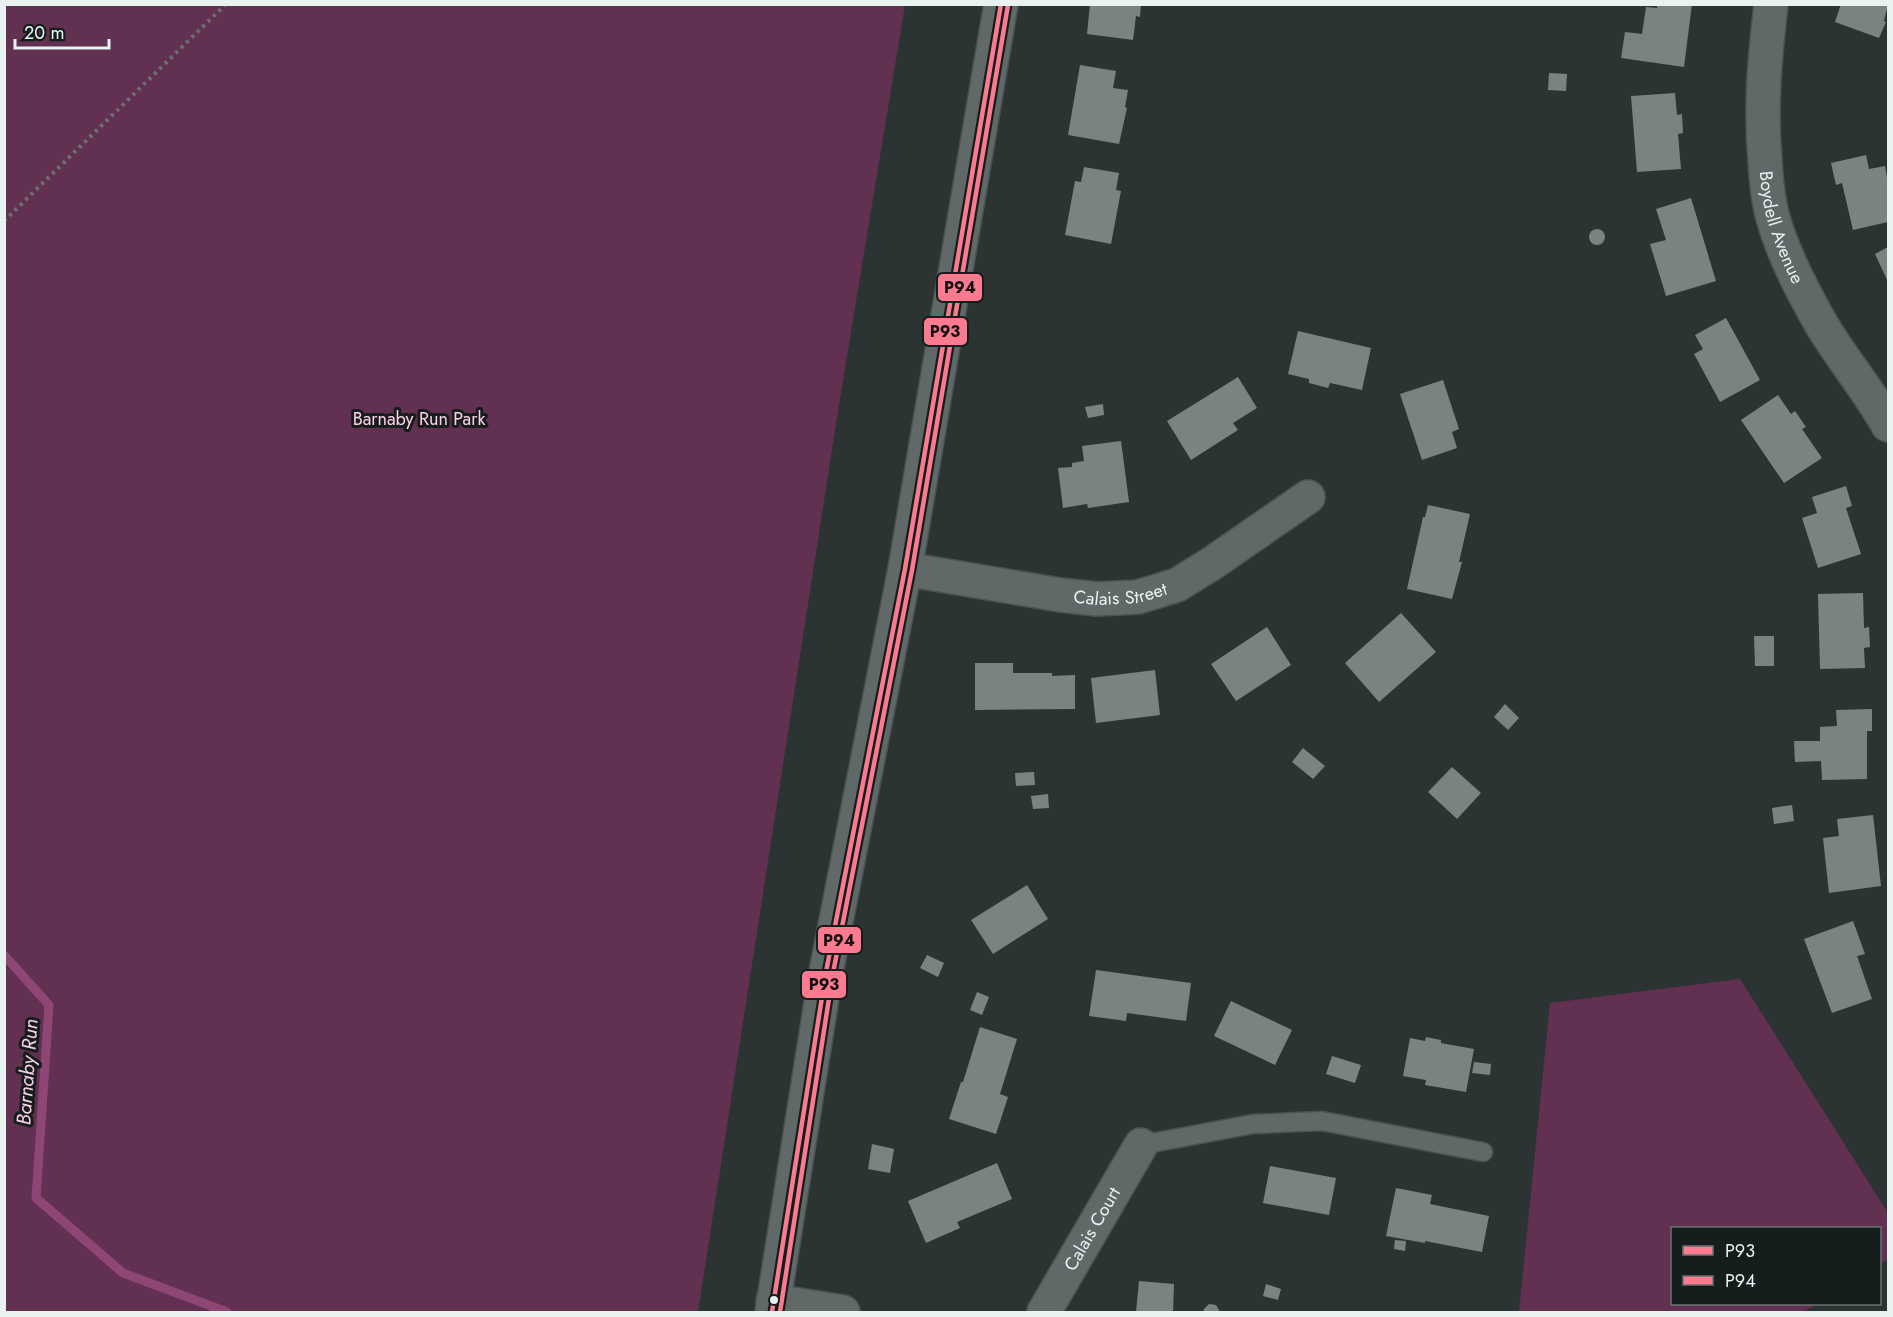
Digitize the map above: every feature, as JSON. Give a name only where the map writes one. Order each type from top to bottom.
[{"type":"main road","points":[[843,1312],[772,1307],[826,972],[905,569],[1001,4]]},
{"type":"main road","name":"Boydell Avenue","points":[[1771,4],[1762,122],[1766,179],[1773,217],[1786,256],[1821,324],[1875,401],[1888,425]]},
{"type":"main road","name":"Calais Street","points":[[905,569],[1060,595],[1097,599],[1138,597],[1177,585],[1308,496]]},
{"type":"main road","name":"Calais Court","points":[[1044,1312],[1141,1145]]},
{"type":"lane","points":[[1141,1145],[1253,1124],[1322,1121],[1483,1152]]},
{"type":"path","points":[[4,221],[226,4]]},
{"type":"green space","name":"Barnaby Run Park","points":[[5,4],[905,5],[838,411],[698,1312],[5,1312]]},
{"type":"green space","points":[[1740,979],[1888,1213],[1888,1259],[1881,1263],[1881,1227],[1671,1227],[1671,1305],[1816,1305],[1803,1312],[1519,1312],[1550,1003]]},
{"type":"building","points":[[1090,4],[1141,4],[1140,17],[1136,16],[1133,40],[1087,34]]},
{"type":"building","points":[[1657,4],[1692,4],[1684,67],[1621,58],[1625,32],[1642,34],[1646,7],[1657,8]]},
{"type":"building","points":[[1841,4],[1888,4],[1884,21],[1886,22],[1879,38],[1835,22]]},
{"type":"building","points":[[1080,65],[1116,71],[1113,88],[1128,90],[1125,107],[1127,108],[1119,144],[1068,135]]},
{"type":"building","points":[[1549,73],[1567,74],[1566,91],[1548,90]]},
{"type":"building","points":[[1675,93],[1677,115],[1682,114],[1683,133],[1678,134],[1681,169],[1637,172],[1631,96]]},
{"type":"building","points":[[1866,155],[1869,169],[1885,166],[1888,183],[1888,222],[1853,230],[1842,183],[1836,185],[1831,163]]},
{"type":"building","points":[[1084,167],[1119,173],[1116,190],[1121,191],[1111,244],[1065,235],[1075,181],[1081,182]]},
{"type":"building","points":[[1691,198],[1716,281],[1666,296],[1650,244],[1666,240],[1656,209]]},
{"type":"building","points":[[1594,229],[1600,229],[1605,237],[1603,243],[1594,245],[1589,240],[1589,234]]},
{"type":"building","points":[[1888,247],[1888,282],[1875,254]]},
{"type":"building","points":[[1726,318],[1760,380],[1720,402],[1694,354],[1703,349],[1695,335]]},
{"type":"building","points":[[1298,331],[1371,348],[1362,390],[1330,383],[1328,388],[1309,383],[1309,379],[1288,374]]},
{"type":"building","points":[[1238,377],[1257,408],[1233,423],[1238,430],[1191,460],[1167,421]]},
{"type":"building","points":[[1443,380],[1459,429],[1452,432],[1457,448],[1422,460],[1400,394]]},
{"type":"building","points":[[1778,395],[1791,414],[1795,411],[1806,427],[1802,429],[1822,458],[1784,483],[1741,420]]},
{"type":"building","points":[[1103,404],[1104,415],[1088,418],[1085,407]]},
{"type":"building","points":[[1121,441],[1129,502],[1088,508],[1087,504],[1063,508],[1058,468],[1072,467],[1072,463],[1084,461],[1082,446]]},
{"type":"building","points":[[1846,486],[1852,506],[1846,508],[1861,554],[1818,568],[1802,518],[1817,513],[1812,497]]},
{"type":"building","points":[[1428,505],[1470,514],[1459,562],[1462,562],[1452,599],[1407,589],[1423,517],[1425,517]]},
{"type":"building","points":[[1863,593],[1864,628],[1869,627],[1870,647],[1864,648],[1865,668],[1820,669],[1818,594]]},
{"type":"building","points":[[1401,613],[1436,652],[1379,702],[1345,663]]},
{"type":"building","points":[[1267,627],[1291,665],[1236,701],[1211,664]]},
{"type":"building","points":[[1754,636],[1774,636],[1774,666],[1755,666]]},
{"type":"building","points":[[975,663],[1013,663],[1013,673],[1075,675],[1075,709],[975,710]]},
{"type":"building","points":[[1155,670],[1160,715],[1096,723],[1091,678]]},
{"type":"building","points":[[1505,704],[1519,718],[1508,730],[1494,717]]},
{"type":"building","points":[[1872,709],[1872,731],[1867,731],[1867,779],[1822,780],[1821,761],[1795,762],[1794,741],[1820,741],[1820,727],[1837,726],[1836,710]]},
{"type":"building","points":[[1303,748],[1325,766],[1313,779],[1292,762]]},
{"type":"building","points":[[1452,767],[1481,793],[1457,819],[1428,792]]},
{"type":"building","points":[[1034,772],[1035,785],[1016,786],[1015,773]]},
{"type":"building","points":[[1048,794],[1049,808],[1033,809],[1031,796]]},
{"type":"building","points":[[1792,805],[1794,821],[1774,824],[1772,808]]},
{"type":"building","points":[[1873,815],[1881,886],[1829,893],[1823,838],[1839,836],[1837,819]]},
{"type":"building","points":[[1027,885],[1048,919],[993,954],[971,920]]},
{"type":"building","points":[[1853,921],[1865,954],[1857,956],[1872,999],[1832,1013],[1804,939]]},
{"type":"building","points":[[927,955],[944,963],[938,977],[920,968]]},
{"type":"building","points":[[1096,970],[1191,983],[1186,1021],[1127,1013],[1126,1021],[1089,1016]]},
{"type":"building","points":[[977,992],[989,997],[982,1015],[970,1010]]},
{"type":"building","points":[[1231,1001],[1292,1030],[1275,1065],[1214,1036]]},
{"type":"building","points":[[980,1027],[1017,1039],[1000,1094],[1008,1097],[996,1134],[949,1119]]},
{"type":"building","points":[[1426,1037],[1441,1040],[1441,1043],[1474,1049],[1466,1092],[1425,1085],[1426,1080],[1403,1076],[1410,1038],[1425,1041]]},
{"type":"building","points":[[1332,1056],[1361,1065],[1355,1083],[1326,1074]]},
{"type":"building","points":[[1474,1062],[1491,1064],[1490,1075],[1472,1073]]},
{"type":"building","points":[[872,1144],[894,1149],[890,1173],[868,1169]]},
{"type":"building","points":[[997,1163],[1012,1199],[957,1222],[960,1228],[926,1243],[908,1201]]},
{"type":"building","points":[[1270,1166],[1336,1178],[1329,1215],[1263,1203]]},
{"type":"building","points":[[1396,1188],[1432,1195],[1430,1204],[1489,1216],[1482,1252],[1386,1236]]},
{"type":"building","points":[[1395,1240],[1406,1241],[1405,1251],[1394,1249]]},
{"type":"building","points":[[1139,1281],[1174,1284],[1173,1312],[1136,1312]]},
{"type":"building","points":[[1266,1284],[1281,1289],[1278,1300],[1263,1296]]},
{"type":"building","points":[[1209,1304],[1216,1305],[1220,1312],[1203,1312]]},
{"type":"waterway","name":"Barnaby Run","points":[[4,955],[49,1005],[36,1198],[123,1273],[227,1312]]},
{"type":"transit line","name":"P93","points":[[772,1312],[826,972],[905,569],[1001,4]]},
{"type":"transit line","name":"P94","points":[[780,1312],[833,973],[912,570],[1008,5]]}]
